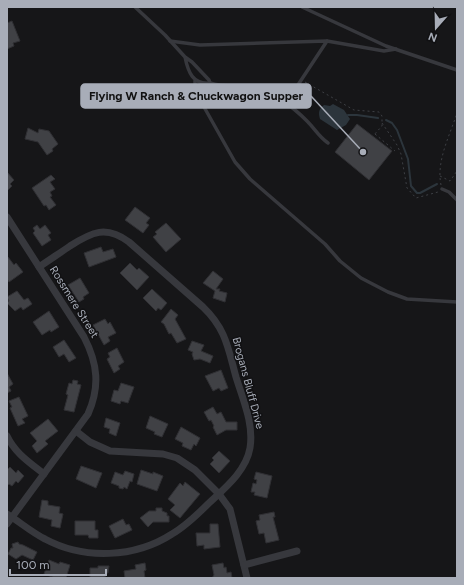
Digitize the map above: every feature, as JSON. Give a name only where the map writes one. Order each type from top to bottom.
[{"type":"street","name":"Rossmere Street","points":[[7,217],[84,337],[94,360],[96,381],[94,399],[88,414],[44,474],[10,515],[7,524]]},
{"type":"street","name":"Brogans Bluff Drive","points":[[10,515],[35,534],[68,548],[91,553],[114,553],[141,548],[159,542],[173,534],[187,524],[219,494],[242,469],[249,455],[251,440],[249,423],[221,328],[203,307],[129,242],[114,233],[106,232],[90,234],[39,267]]},
{"type":"street","points":[[76,431],[90,442],[110,451],[156,453],[176,458],[196,470],[219,494],[230,509],[233,516],[247,578]]},
{"type":"street","points":[[7,436],[21,456],[44,474]]},
{"type":"street","points":[[244,565],[297,551]]},
{"type":"lane","points":[[135,7],[185,57],[192,62],[210,83]]},
{"type":"lane","points":[[302,7],[386,46],[457,70]]},
{"type":"lane","points":[[170,41],[200,45],[327,41],[384,51],[396,49]]},
{"type":"lane","points":[[286,103],[327,41]]},
{"type":"lane","points":[[185,57],[186,65],[195,81],[195,91],[235,162],[250,179],[325,244],[340,261],[360,278],[388,292],[407,299],[457,302]]},
{"type":"lane","points":[[195,81],[202,84],[210,83],[257,89],[286,103],[308,122],[319,136],[328,144]]},
{"type":"lane","points":[[442,189],[449,192],[457,200]]},
{"type":"path","points":[[302,78],[308,84],[354,110],[378,112],[382,116],[382,126],[373,136]]},
{"type":"path","points":[[382,123],[401,154],[407,188],[416,198],[439,192],[442,189],[439,176],[443,156],[457,113]]},
{"type":"path","points":[[375,134],[395,151]]},
{"type":"path","points":[[439,176],[450,180],[457,171]]},
{"type":"shaded area","points":[[333,104],[344,110],[350,119],[346,125],[337,130],[319,117],[319,111],[322,106],[330,106]]},
{"type":"building","points":[[12,21],[20,41],[13,43],[14,46],[7,49],[7,23]]},
{"type":"building","points":[[357,124],[392,151],[369,180],[335,152]]},
{"type":"building","points":[[28,128],[38,133],[39,129],[49,131],[58,144],[52,149],[53,151],[47,155],[38,142],[25,139]]},
{"type":"building","points":[[7,172],[14,180],[10,184],[12,186],[7,191]]},
{"type":"building","points":[[51,175],[55,179],[50,182],[55,189],[50,192],[52,196],[50,197],[56,205],[49,210],[46,205],[44,206],[32,188]]},
{"type":"building","points":[[135,207],[150,218],[146,223],[149,225],[143,233],[125,220]]},
{"type":"building","points":[[166,223],[181,239],[166,252],[153,237],[157,234],[155,232]]},
{"type":"building","points":[[37,225],[40,229],[45,225],[51,233],[48,235],[51,240],[42,246],[33,233],[35,231],[33,228]]},
{"type":"building","points":[[101,247],[103,252],[113,249],[116,257],[89,267],[84,253]]},
{"type":"building","points":[[7,257],[14,265],[16,263],[23,272],[9,282],[7,279]]},
{"type":"building","points":[[130,263],[137,270],[139,268],[149,277],[137,290],[120,273]]},
{"type":"building","points":[[213,271],[223,279],[216,289],[220,289],[219,291],[227,293],[225,302],[213,298],[215,291],[203,283]]},
{"type":"building","points":[[80,278],[89,293],[79,302],[68,285]]},
{"type":"building","points":[[152,289],[167,303],[161,310],[158,308],[156,311],[143,298]]},
{"type":"building","points":[[17,291],[24,300],[28,298],[32,304],[23,310],[21,307],[15,311],[7,303],[9,301],[7,297]]},
{"type":"building","points":[[171,309],[178,315],[175,319],[186,339],[177,343],[171,333],[169,334],[164,324],[161,322]]},
{"type":"building","points":[[49,311],[59,327],[42,335],[33,322]]},
{"type":"building","points":[[105,319],[108,324],[110,322],[116,333],[108,337],[110,341],[104,345],[93,325]]},
{"type":"building","points":[[64,340],[76,358],[69,362],[64,354],[59,357],[53,347]]},
{"type":"building","points":[[192,341],[204,345],[201,351],[213,356],[210,363],[200,359],[194,360],[192,354],[193,352],[188,350]]},
{"type":"building","points":[[117,348],[124,362],[118,366],[120,369],[114,373],[107,359],[110,357],[108,353]]},
{"type":"building","points":[[221,370],[228,388],[221,391],[219,388],[213,391],[205,376]]},
{"type":"building","points":[[7,373],[13,384],[9,387],[11,391],[7,393]]},
{"type":"building","points":[[73,380],[78,381],[77,384],[81,385],[74,412],[64,410],[68,395],[66,394],[69,383],[72,384]]},
{"type":"building","points":[[121,383],[134,387],[128,403],[121,401],[120,404],[111,401],[114,390],[118,391]]},
{"type":"building","points":[[19,397],[28,416],[22,419],[25,423],[18,426],[10,408],[12,407],[9,401]]},
{"type":"building","points":[[213,407],[217,414],[221,412],[226,422],[237,422],[237,430],[226,430],[217,435],[211,420],[209,421],[204,412]]},
{"type":"building","points":[[150,416],[168,424],[162,437],[154,434],[155,432],[146,428]]},
{"type":"building","points":[[106,418],[120,423],[116,436],[109,433],[110,429],[104,427]]},
{"type":"building","points":[[48,419],[58,431],[45,441],[48,444],[37,453],[32,446],[37,441],[30,433]]},
{"type":"building","points":[[181,427],[200,438],[196,446],[194,444],[191,450],[182,446],[183,443],[175,439]]},
{"type":"building","points":[[219,451],[230,461],[219,473],[210,464],[214,460],[212,458]]},
{"type":"building","points":[[81,466],[102,473],[96,488],[76,479]]},
{"type":"building","points":[[10,467],[16,473],[18,470],[24,476],[18,483],[16,481],[12,486],[9,484],[7,486],[7,470]]},
{"type":"building","points":[[141,470],[153,474],[153,472],[163,476],[157,491],[137,484]]},
{"type":"building","points":[[125,471],[134,474],[132,482],[130,481],[127,489],[124,487],[123,489],[119,488],[119,486],[111,483],[115,472],[123,475]]},
{"type":"building","points":[[256,472],[272,476],[267,498],[254,495],[255,492],[251,492],[253,483],[256,484],[257,480],[254,479]]},
{"type":"building","points":[[185,482],[200,494],[180,518],[170,510],[175,505],[168,499],[180,483],[183,486]]},
{"type":"building","points":[[42,500],[48,501],[48,505],[60,507],[59,513],[63,514],[60,528],[51,526],[52,520],[39,517]]},
{"type":"building","points":[[156,508],[162,508],[162,511],[167,513],[167,516],[169,516],[169,522],[153,522],[148,527],[140,518],[149,511],[156,511]]},
{"type":"building","points":[[274,512],[275,517],[273,517],[279,540],[266,543],[264,533],[259,534],[256,521],[260,520],[259,515]]},
{"type":"building","points":[[123,519],[126,525],[129,524],[132,530],[115,538],[109,526]]},
{"type":"building","points":[[75,521],[95,521],[95,530],[98,530],[98,538],[89,538],[88,535],[75,535]]},
{"type":"building","points":[[210,524],[218,524],[220,547],[204,549],[204,545],[197,546],[196,533],[210,533]]},
{"type":"building","points":[[18,542],[19,544],[37,552],[33,560],[22,555],[16,559],[8,554],[11,548],[13,548],[12,544]]},
{"type":"building","points":[[49,560],[59,564],[60,562],[70,565],[66,578],[55,578],[44,574]]},
{"type":"building","points":[[145,563],[145,578],[125,578],[124,571],[136,569],[135,565]]},
{"type":"building","points":[[223,563],[224,568],[226,567],[227,573],[231,572],[232,578],[212,578],[214,575],[212,565]]},
{"type":"building","points":[[98,566],[109,566],[108,573],[106,573],[105,578],[90,578],[90,568],[98,568]]},
{"type":"waterway","points":[[348,115],[378,118]]},
{"type":"waterway","points":[[386,120],[392,123],[397,130],[408,159],[411,186],[417,193],[420,193],[437,184]]},
{"type":"place","name":"Flying W Ranch & Chuckwagon Supper","points":[[363,152]]}]
